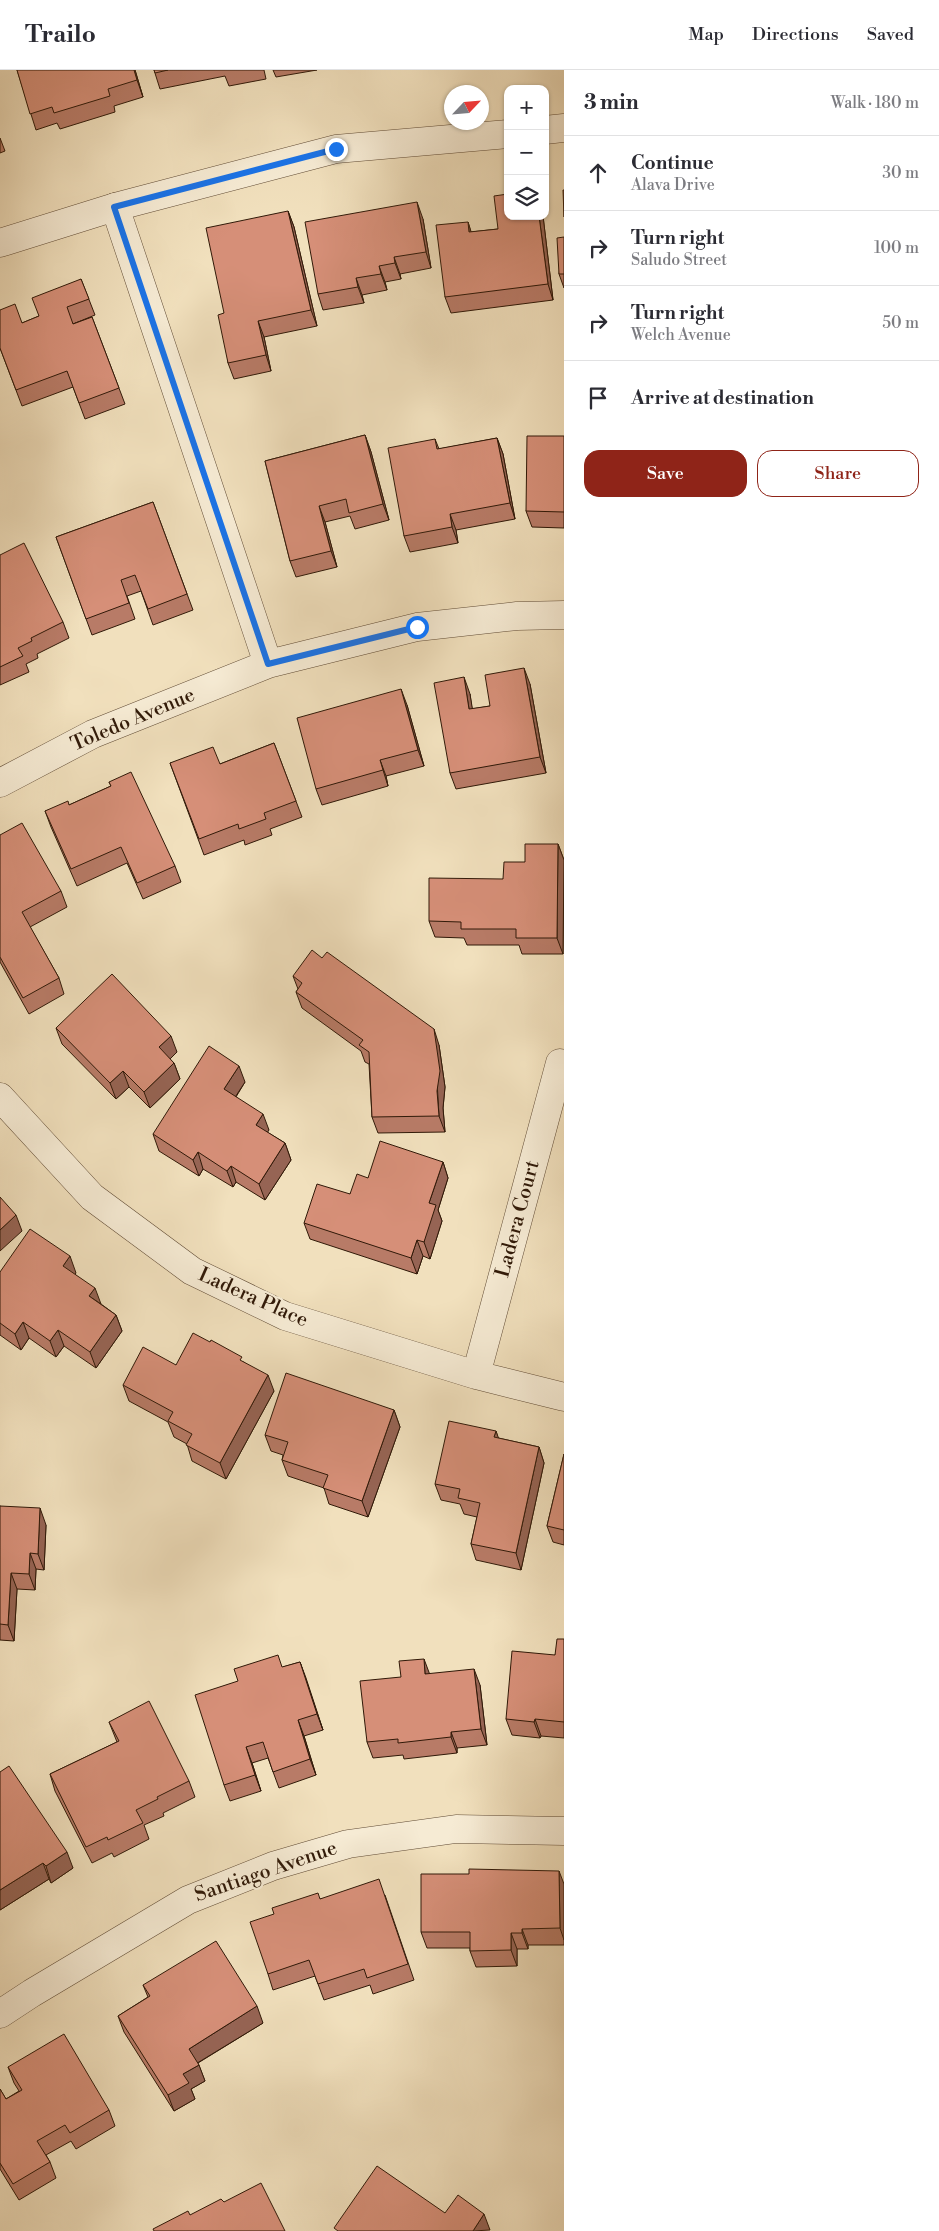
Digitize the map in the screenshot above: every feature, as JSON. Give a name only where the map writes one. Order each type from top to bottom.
[{"type":"street","points":[[549,130],[564,128]]},
{"type":"street","points":[[0,243],[114,207],[336,149],[504,134]]},
{"type":"street","points":[[114,207],[268,664]]},
{"type":"street","name":"Toledo Avenue","points":[[0,783],[93,734],[268,664],[417,627],[516,616],[564,616]]},
{"type":"street","name":"Ladera Court","points":[[476,1375],[560,1063]]},
{"type":"street","name":"Ladera Place","points":[[0,1097],[92,1197],[192,1271],[286,1316],[476,1375],[564,1397]]},
{"type":"street","name":"Santiago Avenue","points":[[0,2014],[188,1900],[273,1866],[348,1844],[456,1829],[564,1831]]},
{"type":"building","points":[[17,70],[134,70],[137,80],[108,89],[110,96],[54,113],[52,107],[30,114]]},
{"type":"building","points":[[154,70],[168,70],[155,73]]},
{"type":"building","points":[[504,195],[504,220],[540,220],[548,284],[445,297],[436,225],[468,222],[469,232],[498,229],[494,196]]},
{"type":"building","points":[[417,202],[426,252],[394,257],[395,263],[379,266],[381,274],[356,278],[358,287],[318,294],[305,222]]},
{"type":"building","points":[[288,211],[311,310],[258,321],[266,355],[228,363],[218,315],[224,313],[206,228]]},
{"type":"building","points":[[564,237],[564,274],[559,274],[557,238]]},
{"type":"building","points":[[81,279],[89,299],[67,307],[73,324],[92,317],[119,388],[79,403],[67,371],[16,390],[0,348],[0,310],[15,304],[22,323],[39,316],[32,298]]},
{"type":"building","points":[[365,435],[383,504],[349,513],[346,499],[319,506],[331,551],[290,561],[265,461]]},
{"type":"building","points":[[527,436],[564,436],[564,512],[526,511]]},
{"type":"building","points":[[497,438],[510,503],[450,514],[452,527],[404,536],[388,448],[435,439],[437,449]]},
{"type":"building","points":[[153,502],[187,594],[148,609],[135,575],[121,580],[129,603],[86,619],[56,537]]},
{"type":"building","points":[[24,543],[63,622],[31,638],[32,641],[18,648],[23,656],[0,667],[0,555]]},
{"type":"building","points":[[524,668],[540,757],[450,773],[434,683],[464,677],[469,709],[490,706],[485,675]]},
{"type":"building","points":[[401,689],[418,750],[380,760],[383,770],[316,789],[297,718]]},
{"type":"building","points":[[274,743],[296,801],[264,813],[266,819],[239,829],[238,824],[199,839],[170,763],[213,747],[220,764]]},
{"type":"building","points":[[131,772],[175,866],[137,883],[121,847],[71,869],[45,811],[68,801],[69,805],[111,786],[109,782]]},
{"type":"building","points":[[22,823],[61,891],[22,912],[59,978],[23,998],[0,957],[0,835]]},
{"type":"building","points":[[525,844],[558,844],[557,938],[516,938],[516,929],[461,929],[461,922],[429,921],[429,878],[503,879],[504,862],[525,862]]},
{"type":"building","points":[[312,950],[322,958],[327,952],[434,1029],[440,1071],[437,1091],[439,1116],[372,1117],[369,1052],[359,1045],[363,1040],[296,992],[302,983],[293,976]]},
{"type":"building","points":[[112,974],[171,1036],[159,1047],[174,1063],[144,1092],[123,1071],[110,1083],[56,1028]]},
{"type":"building","points":[[209,1046],[239,1066],[224,1089],[263,1114],[256,1125],[285,1143],[259,1184],[231,1166],[227,1171],[198,1152],[193,1160],[153,1134]]},
{"type":"building","points":[[380,1141],[443,1162],[429,1203],[436,1205],[424,1242],[417,1240],[411,1258],[304,1223],[317,1184],[350,1194],[357,1174],[368,1178]]},
{"type":"building","points":[[0,1197],[16,1215],[0,1230]]},
{"type":"building","points":[[30,1229],[70,1256],[63,1266],[95,1288],[89,1296],[116,1315],[90,1352],[58,1330],[50,1341],[23,1322],[15,1334],[0,1323],[0,1272]]},
{"type":"building","points":[[193,1333],[210,1342],[211,1340],[242,1357],[240,1360],[268,1375],[220,1463],[186,1445],[192,1434],[168,1421],[173,1412],[123,1385],[143,1347],[176,1365]]},
{"type":"building","points":[[286,1373],[394,1410],[362,1501],[323,1488],[328,1475],[282,1460],[288,1442],[265,1435]]},
{"type":"building","points":[[449,1421],[496,1431],[494,1437],[539,1447],[516,1553],[471,1544],[480,1503],[458,1498],[460,1489],[435,1484]]},
{"type":"building","points":[[564,1454],[564,1530],[547,1526]]},
{"type":"building","points":[[0,1506],[40,1508],[38,1554],[30,1553],[29,1574],[11,1573],[8,1625],[0,1624]]},
{"type":"building","points":[[557,1639],[564,1639],[564,1722],[535,1719],[534,1722],[506,1719],[512,1651],[555,1655]]},
{"type":"building","points":[[278,1655],[282,1667],[300,1662],[317,1714],[298,1720],[310,1759],[273,1772],[263,1742],[246,1747],[255,1775],[224,1785],[195,1695],[238,1681],[234,1669]]},
{"type":"building","points":[[424,1659],[425,1674],[474,1669],[481,1729],[451,1732],[451,1737],[398,1743],[398,1739],[367,1742],[360,1681],[401,1677],[399,1661]]},
{"type":"building","points":[[149,1701],[189,1781],[136,1810],[143,1823],[108,1840],[107,1837],[86,1847],[50,1774],[119,1741],[109,1722]]},
{"type":"building","points":[[9,1766],[67,1852],[46,1866],[43,1863],[0,1890],[0,1772]]},
{"type":"building","points":[[469,1869],[559,1871],[560,1928],[522,1929],[522,1933],[511,1933],[511,1950],[470,1951],[470,1932],[421,1932],[421,1874],[469,1874]]},
{"type":"building","points":[[379,1879],[408,1964],[367,1978],[364,1969],[318,1984],[309,1960],[268,1974],[250,1922],[274,1914],[272,1908],[318,1893],[320,1899]]},
{"type":"building","points":[[216,1941],[257,2006],[189,2049],[199,2065],[183,2074],[189,2083],[168,2095],[118,2016],[150,1996],[143,1985]]},
{"type":"building","points":[[64,2034],[109,2110],[70,2133],[65,2125],[37,2141],[50,2162],[13,2184],[0,2163],[0,2089],[6,2099],[22,2090],[8,2067]]},
{"type":"building","points":[[377,2166],[445,2213],[458,2195],[484,2214],[473,2231],[338,2231],[334,2228]]},
{"type":"building","points":[[261,2183],[285,2231],[154,2231],[153,2229],[188,2211],[190,2215],[221,2199],[224,2202]]},
{"type":"route","points":[[336,149],[114,207],[268,664],[417,627]]}]
